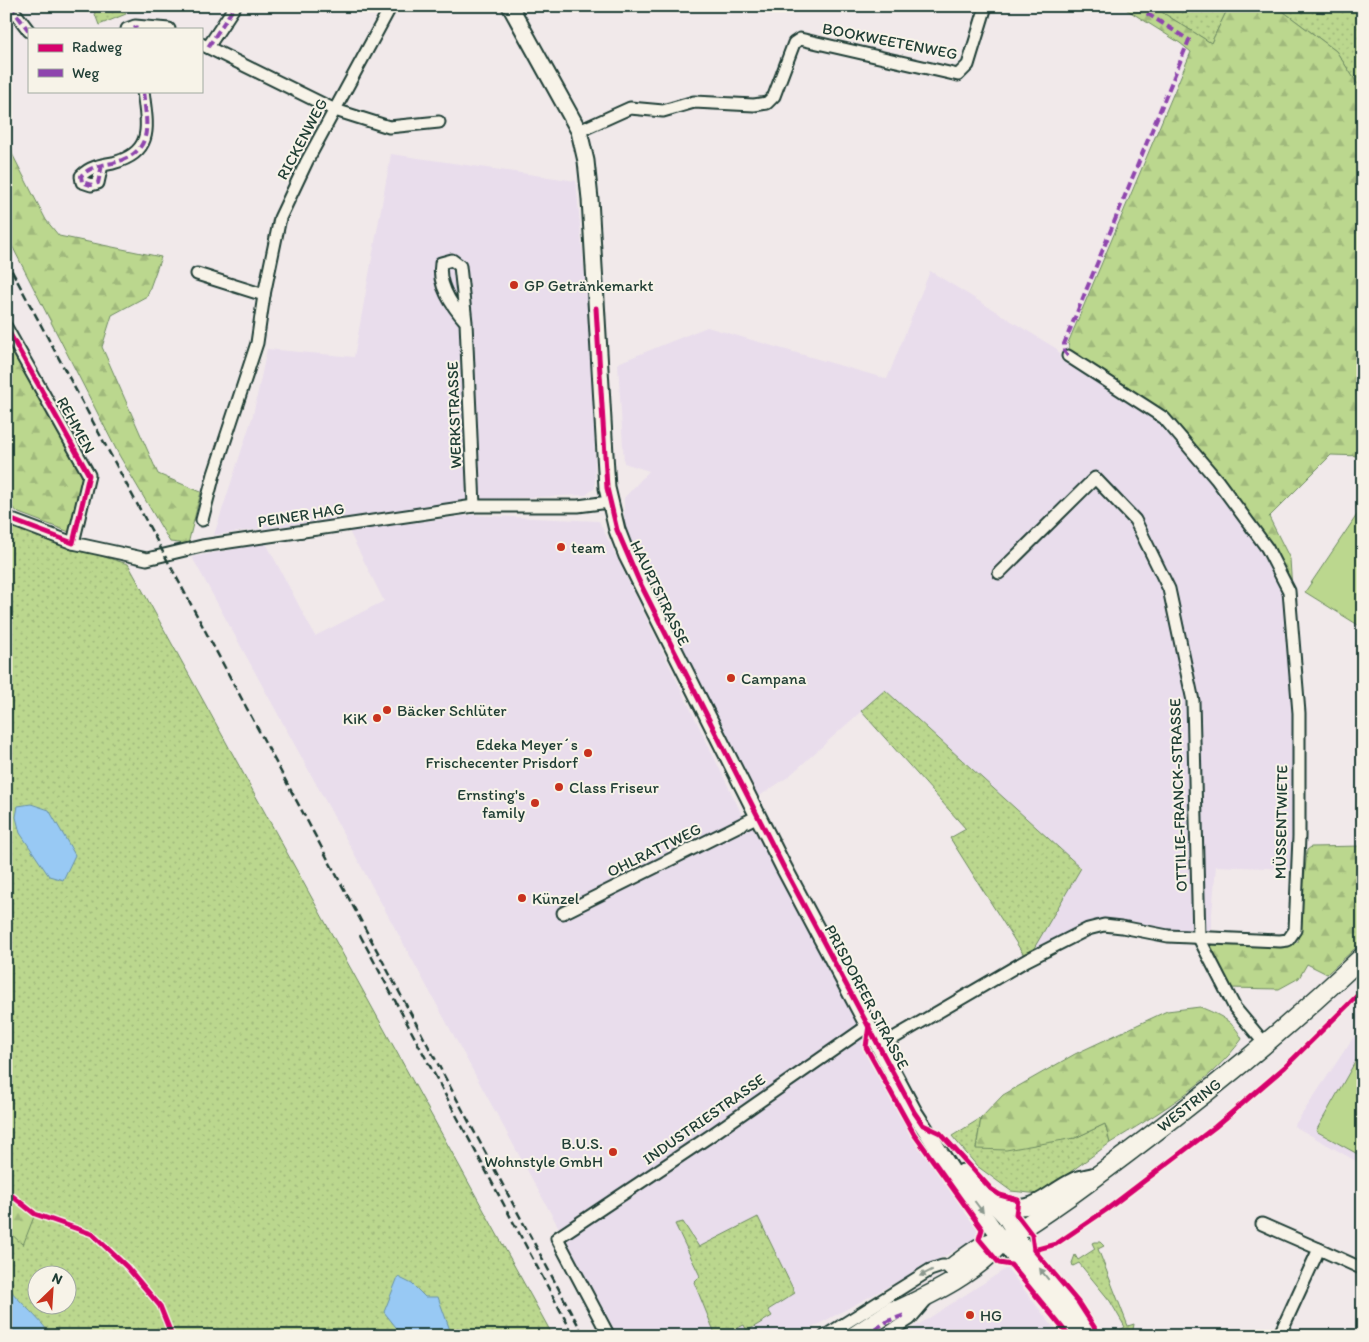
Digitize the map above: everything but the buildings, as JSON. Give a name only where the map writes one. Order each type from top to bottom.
[{"type":"main road","name":"HAUPTSTRASSE","points":[[510,6],[579,131],[586,161],[609,502],[617,530],[639,581],[784,866]]},
{"type":"main road","name":"PRISDORFER STRASSE","points":[[784,866],[914,1112],[931,1138],[1073,1310],[1089,1336]]},
{"type":"main road","name":"WESTRING","points":[[854,1336],[889,1323],[992,1254],[1010,1236],[1101,1173],[1185,1110],[1265,1044],[1363,956]]},
{"type":"main road","name":"PRISDORFER STRASSE","points":[[931,1138],[990,1200],[1010,1236],[1017,1261],[1079,1336]]},
{"type":"main road","points":[[990,1200],[1008,1206],[1035,1206],[1075,1180],[1101,1173]]},
{"type":"main road","name":"WESTRING","points":[[889,1323],[954,1266],[984,1244],[1010,1236]]},
{"type":"street","points":[[10,6],[28,30]]},
{"type":"street","points":[[235,6],[205,45],[335,110],[389,127],[439,122]]},
{"type":"street","name":"RICKENWEG","points":[[202,520],[214,474],[257,343],[264,295],[280,218],[391,6]]},
{"type":"street","name":"BOOKWEETENWEG","points":[[579,131],[630,108],[662,111],[694,102],[754,105],[767,103],[774,96],[794,44],[800,39],[958,75],[968,65],[986,6]]},
{"type":"street","points":[[102,165],[118,161],[139,149],[148,131],[143,92]]},
{"type":"street","name":"WERKSTRASSE","points":[[466,322],[451,305],[439,273],[441,263],[452,260],[460,266],[466,322],[474,506]]},
{"type":"street","points":[[197,274],[264,295]]},
{"type":"street","name":"REHMEN","points":[[6,327],[89,475],[73,543]]},
{"type":"street","name":"MÜSSENTWIETE","points":[[880,1046],[1026,960],[1088,930],[1104,925],[1168,936],[1199,938],[1288,940],[1295,930],[1299,837],[1299,713],[1289,591],[1267,548],[1217,480],[1164,418],[1068,356]]},
{"type":"street","name":"OTTILIE-FRANCK-STRASSE","points":[[999,573],[1095,478],[1135,520],[1169,589],[1193,701],[1199,938],[1235,1008],[1265,1044]]},
{"type":"street","name":"PEINER HAG","points":[[6,514],[12,520],[73,543],[147,559],[202,546],[474,506],[586,505],[609,502]]},
{"type":"street","name":"OHLRATTWEG","points":[[563,913],[758,816]]},
{"type":"street","name":"INDUSTRIESTRASSE","points":[[609,1336],[557,1238],[710,1136],[869,1025]]},
{"type":"street","points":[[1262,1224],[1363,1269]]},
{"type":"street","points":[[1279,1336],[1319,1249]]},
{"type":"street","points":[[825,1336],[901,1289],[907,1282],[930,1270],[942,1266],[954,1266]]},
{"type":"street","points":[[883,1336],[889,1323]]},
{"type":"shaded area","points":[[391,154],[576,181],[594,375],[595,488],[586,495],[487,499],[214,535],[253,415],[267,349],[354,357]]},
{"type":"shaded area","points":[[930,271],[1057,349],[1061,360],[1158,418],[1213,481],[1262,550],[1284,590],[1293,696],[1291,869],[1216,866],[1210,937],[1111,928],[1087,934],[1027,960],[927,728],[885,690],[788,777],[755,799],[624,528],[624,498],[649,471],[624,463],[618,363],[707,327],[887,379]]},
{"type":"shaded area","points":[[473,515],[599,521],[748,827],[754,825],[870,1043],[864,1047],[915,1140],[978,1229],[976,1239],[797,1336],[618,1336],[192,557],[266,543],[315,636],[384,601],[349,531]]},
{"type":"shaded area","points":[[1363,1023],[1363,1165],[1294,1126]]},
{"type":"shaded area","points":[[1007,1268],[1060,1336],[901,1336]]},
{"type":"green space","points":[[92,6],[123,6],[126,14],[99,25]]},
{"type":"green space","points":[[1121,6],[1152,6],[1211,43],[1229,6],[1276,6],[1336,51],[1363,92],[1363,456],[1331,455],[1269,517],[1290,559],[1292,590],[1166,416],[1070,352],[1068,343],[1191,52]]},
{"type":"green space","points":[[1152,6],[1229,6],[1211,43]]},
{"type":"green space","points":[[1276,6],[1363,6],[1363,92],[1336,51]]},
{"type":"green space","points":[[6,142],[46,220],[59,236],[161,257],[147,296],[112,315],[102,347],[158,474],[201,492],[188,544],[170,542],[119,455],[6,234]]},
{"type":"green space","points":[[6,342],[84,473],[72,533],[19,513],[6,502]]},
{"type":"green space","points":[[1363,506],[1363,628],[1305,592]]},
{"type":"green space","points":[[6,523],[68,546],[128,564],[553,1336],[6,1336]]},
{"type":"green space","points":[[885,690],[1081,868],[1027,960],[950,838],[966,829],[861,711]]},
{"type":"green space","points":[[1360,737],[1363,737],[1363,941],[1327,974],[1307,964],[1299,978],[1279,989],[1229,988],[1207,945],[1279,945],[1298,942],[1307,850],[1311,847],[1362,846]]},
{"type":"green space","points":[[1200,1007],[1230,1023],[1242,1039],[1229,1055],[1198,1084],[1146,1121],[1110,1143],[1105,1124],[1075,1138],[1006,1150],[976,1149],[981,1118],[1003,1095],[1075,1054],[1167,1011]]},
{"type":"green space","points":[[1363,1048],[1363,1157],[1316,1131]]},
{"type":"green space","points":[[981,1118],[976,1148],[1075,1138],[1105,1124],[1110,1143],[1040,1194],[1011,1191],[977,1166],[952,1136]]},
{"type":"green space","points":[[6,1191],[35,1214],[23,1245],[6,1229]]},
{"type":"green space","points":[[758,1217],[795,1293],[768,1310],[772,1316],[747,1331],[744,1325],[731,1331],[733,1336],[716,1336],[694,1282],[700,1276],[675,1224],[683,1222],[699,1247]]},
{"type":"green space","points":[[1100,1242],[1104,1246],[1098,1249],[1128,1326],[1134,1324],[1133,1330],[1129,1333],[1120,1330],[1125,1327],[1110,1301],[1079,1263],[1073,1266],[1072,1263],[1075,1255],[1078,1260],[1095,1249],[1092,1243]]},
{"type":"water","points":[[31,804],[49,810],[75,855],[63,880],[49,876],[20,833],[16,817],[18,806]]},
{"type":"water","points":[[398,1277],[412,1284],[425,1297],[438,1297],[451,1333],[449,1336],[403,1336],[384,1312]]},
{"type":"water","points":[[6,1285],[28,1309],[28,1314],[33,1314],[48,1331],[50,1336],[6,1336]]},
{"type":"railway","points":[[6,260],[584,1336]]},
{"type":"railway","points":[[360,935],[574,1336]]},
{"type":"marked path","points":[[10,6],[28,30]]},
{"type":"marked path","points":[[208,47],[235,6]]},
{"type":"marked path","points":[[1068,356],[1064,351],[1064,344],[1189,40],[1135,6]]},
{"type":"marked path","points":[[102,166],[127,158],[136,152],[142,144],[146,126],[143,92]]},
{"type":"marked path","points":[[102,166],[98,183],[91,185],[82,182],[81,176],[88,170],[102,166]]},
{"type":"marked path","points":[[865,1336],[888,1321],[905,1315]]},
{"type":"cycle path","points":[[596,308],[607,488],[617,530],[639,581],[783,866],[914,1112],[923,1125],[940,1133],[991,1189],[1000,1195],[1018,1200],[1016,1214],[1032,1235],[1034,1250],[1078,1302],[1100,1336]]},
{"type":"cycle path","points":[[6,327],[89,475],[73,543],[12,520],[6,514]]},
{"type":"cycle path","points":[[1034,1250],[1056,1244],[1106,1210],[1215,1127],[1285,1067],[1363,990]]},
{"type":"cycle path","points":[[869,1025],[866,1047],[914,1134],[982,1229],[979,1239],[999,1263],[1011,1265],[1069,1336]]},
{"type":"cycle path","points":[[6,1191],[35,1214],[92,1234],[127,1267],[160,1306],[172,1336]]},
{"type":"place","name":"GP Getränkemarkt","points":[[514,285]]},
{"type":"place","name":"team","points":[[561,547]]},
{"type":"place","name":"Campana","points":[[731,678]]},
{"type":"place","name":"Bäcker Schlüter","points":[[387,710]]},
{"type":"place","name":"KiK","points":[[377,718]]},
{"type":"place","name":"Edeka Meyer´s Frischecenter Prisdorf","points":[[588,753]]},
{"type":"place","name":"Class Friseur","points":[[559,787]]},
{"type":"place","name":"Ernsting's family","points":[[535,803]]},
{"type":"place","name":"Künzel","points":[[522,898]]},
{"type":"place","name":"B.U.S. Wohnstyle GmbH","points":[[613,1152]]},
{"type":"place","name":"HG","points":[[970,1315]]}]
